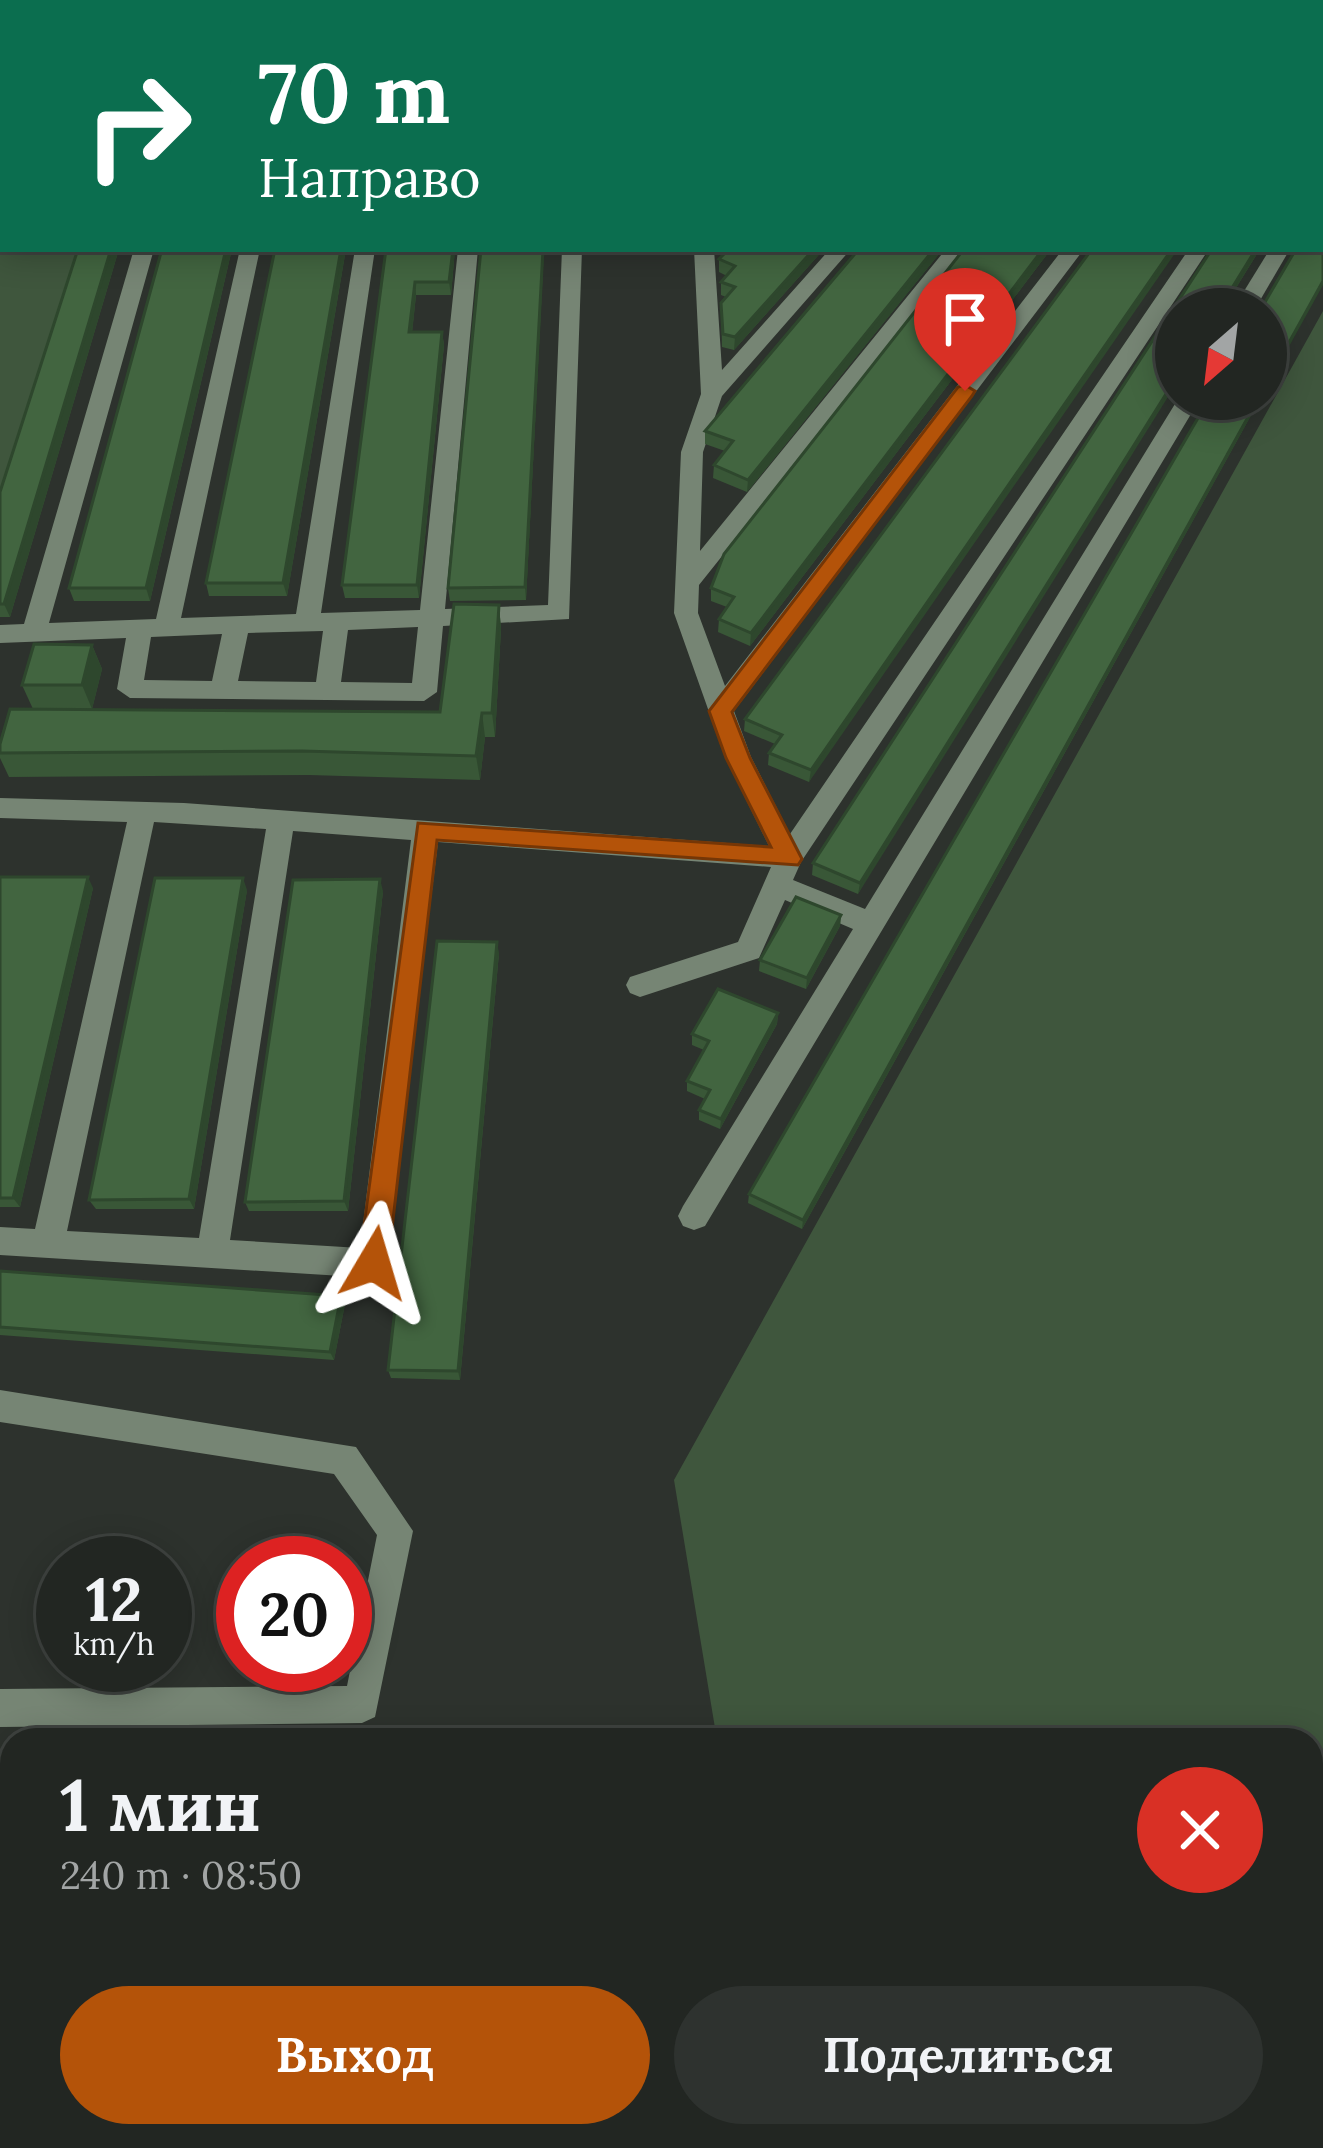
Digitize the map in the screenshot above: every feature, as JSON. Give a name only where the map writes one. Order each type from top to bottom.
[{"type":"lane","points":[[34,632],[143,252]]},
{"type":"lane","points":[[167,628],[249,252]]},
{"type":"lane","points":[[307,622],[365,252]]},
{"type":"lane","points":[[140,628],[130,689],[424,692],[468,252]]},
{"type":"lane","points":[[0,634],[560,613],[572,252]]},
{"type":"lane","points":[[712,394],[839,252]]},
{"type":"lane","points":[[687,584],[955,252]]},
{"type":"lane","points":[[720,711],[1071,252]]},
{"type":"lane","points":[[640,985],[749,950],[783,872],[1197,252]]},
{"type":"lane","points":[[1257,288],[1278,252]]},
{"type":"lane","points":[[710,255],[712,394],[692,452],[686,614],[783,872]]},
{"type":"lane","points":[[694,1216],[1177,420]]},
{"type":"lane","points":[[327,691],[337,621]]},
{"type":"lane","points":[[224,690],[237,625]]},
{"type":"lane","points":[[1,813],[143,812],[426,830],[783,872],[871,924]]},
{"type":"lane","points":[[48,1244],[143,812]]},
{"type":"lane","points":[[212,1254],[281,820]]},
{"type":"lane","points":[[0,1241],[374,1263],[426,830]]},
{"type":"lane","points":[[0,1406],[344,1459],[395,1531],[362,1704],[0,1708]]},
{"type":"green space","points":[[0,252],[85,252],[0,522]]},
{"type":"green space","points":[[1323,311],[1323,1728],[715,1728],[674,1480],[1262,420],[1287,420],[1287,376]]},
{"type":"building","points":[[77,252],[110,252],[4,604],[0,604],[0,492]]},
{"type":"building","points":[[161,252],[225,252],[146,588],[69,588]]},
{"type":"building","points":[[274,252],[340,252],[283,583],[206,583]]},
{"type":"building","points":[[386,252],[453,252],[449,282],[415,282],[409,332],[442,332],[417,585],[342,585]]},
{"type":"building","points":[[481,252],[543,252],[525,587],[448,588]]},
{"type":"building","points":[[726,252],[811,252],[735,337],[723,334],[721,303],[735,287],[721,282],[735,266],[719,259]]},
{"type":"building","points":[[856,252],[932,252],[748,480],[714,465],[733,441],[705,431]]},
{"type":"building","points":[[962,252],[1041,252],[751,633],[719,619],[734,597],[711,588],[724,554]]},
{"type":"building","points":[[1090,252],[1170,252],[811,770],[769,753],[782,735],[745,719]]},
{"type":"building","points":[[1210,252],[1254,252],[1232,288],[1187,288]]},
{"type":"building","points":[[1294,252],[1323,252],[1323,281],[1287,346],[1287,288],[1273,288]]},
{"type":"building","points":[[1155,337],[1155,412],[860,883],[813,863]]},
{"type":"building","points":[[1197,420],[1246,420],[803,1220],[749,1194]]},
{"type":"building","points":[[454,604],[499,605],[492,713],[482,713],[476,756],[302,751],[0,753],[10,709],[440,712]]},
{"type":"building","points":[[34,644],[92,645],[82,685],[22,685]]},
{"type":"building","points":[[0,877],[88,877],[13,1198],[0,1198]]},
{"type":"building","points":[[155,878],[243,878],[189,1199],[89,1200]]},
{"type":"building","points":[[380,879],[344,1201],[245,1202],[293,880]]},
{"type":"building","points":[[796,897],[841,915],[807,978],[760,960]]},
{"type":"building","points":[[437,941],[497,942],[458,1371],[388,1370]]},
{"type":"building","points":[[718,989],[778,1013],[721,1119],[699,1110],[710,1090],[687,1081],[709,1041],[692,1034]]},
{"type":"building","points":[[0,1271],[341,1296],[330,1352],[0,1327]]},
{"type":"route","points":[[374,1263],[426,830],[789,859],[720,711],[965,391]]}]
